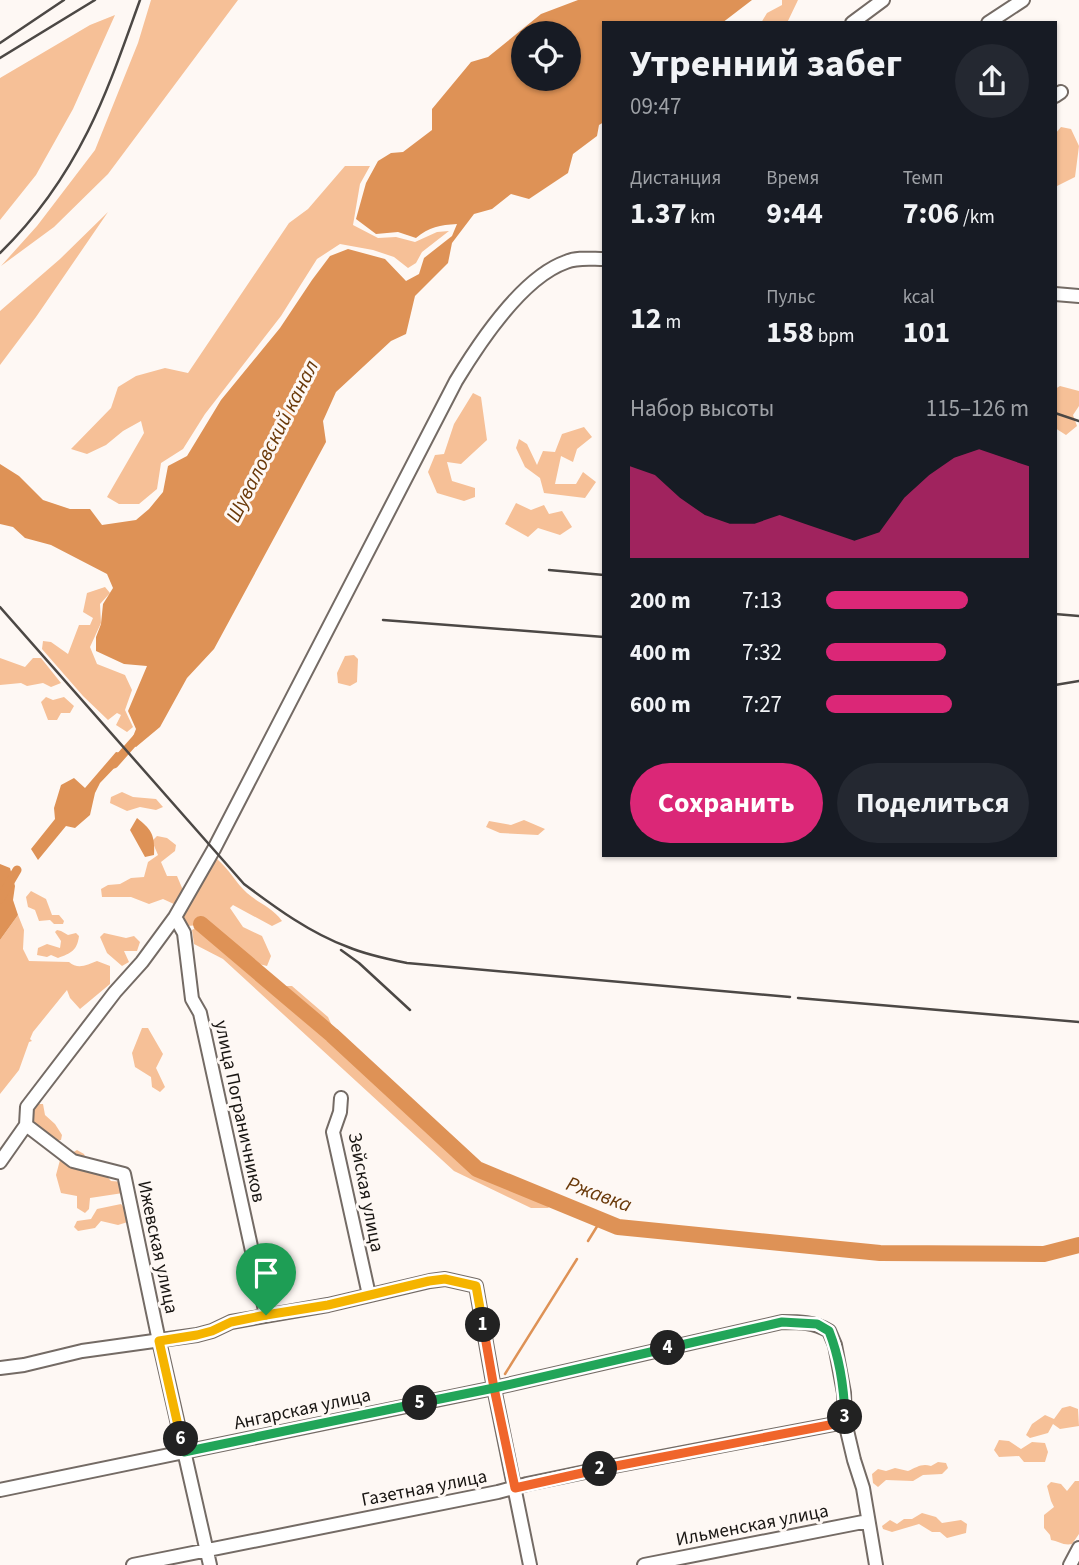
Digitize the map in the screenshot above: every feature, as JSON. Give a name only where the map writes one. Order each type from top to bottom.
[{"type":"street","points":[[855,21],[883,0]]},
{"type":"street","points":[[991,21],[1023,0]]},
{"type":"street","points":[[0,1162],[26,1125],[27,1107],[176,917],[217,844],[456,381],[481,342],[509,307],[543,274],[569,260],[602,259]]},
{"type":"street","points":[[1057,294],[1079,296]]},
{"type":"street","name":"улица Пограничников","points":[[176,917],[184,933],[192,999],[201,1013],[266,1315]]},
{"type":"street","name":"Зейская улица","points":[[341,1098],[340,1112],[333,1132],[369,1295]]},
{"type":"street","name":"Ижевская улица","points":[[26,1125],[73,1161],[124,1174],[210,1565]]},
{"type":"street","points":[[0,1368],[82,1351],[197,1335],[231,1322],[328,1305],[429,1281],[445,1279],[476,1286],[530,1565]]},
{"type":"street","name":"Ангарская улица","points":[[0,1490],[494,1388],[782,1322],[817,1324],[829,1331],[835,1345],[844,1393],[845,1422]]},
{"type":"street","points":[[845,1422],[863,1488],[876,1565]]},
{"type":"street","name":"Газетная улица","points":[[133,1565],[614,1466],[845,1422]]},
{"type":"street","name":"Ильменская улица","points":[[644,1565],[868,1521]]},
{"type":"street","points":[[1070,1565],[1079,1548]]},
{"type":"shaded area","points":[[151,0],[238,0],[108,174],[54,227],[1,266],[37,226],[95,150],[138,43]]},
{"type":"shaded area","points":[[782,0],[798,0],[788,21],[762,21],[767,13],[782,5]]},
{"type":"shaded area","points":[[115,15],[73,109],[36,175],[0,220],[0,78],[90,25]]},
{"type":"shaded area","points":[[1061,127],[1071,129],[1079,146],[1075,177],[1057,186],[1057,132]]},
{"type":"shaded area","points":[[345,166],[370,166],[360,184],[353,225],[378,238],[396,237],[415,242],[437,232],[449,231],[422,252],[416,263],[408,268],[394,257],[340,244],[317,259],[281,316],[205,414],[183,449],[161,463],[157,489],[139,504],[119,504],[107,497],[144,433],[141,421],[106,445],[87,454],[71,449],[111,408],[118,387],[136,376],[165,368],[188,373],[289,223],[308,209]]},
{"type":"shaded area","points":[[108,212],[0,365],[0,311],[60,259]]},
{"type":"shaded area","points":[[1060,386],[1079,391],[1079,406],[1073,415],[1077,426],[1066,435],[1057,429],[1057,388]]},
{"type":"shaded area","points":[[473,393],[481,397],[487,440],[461,464],[447,462],[452,481],[475,488],[475,497],[464,501],[437,493],[428,472],[435,455],[444,454],[454,424]]},
{"type":"shaded area","points":[[584,427],[592,437],[577,449],[573,462],[561,456],[555,484],[576,484],[583,472],[596,482],[585,498],[544,493],[540,478],[525,467],[516,448],[519,439],[527,444],[537,465],[543,451],[555,452],[562,434]]},
{"type":"shaded area","points":[[516,503],[531,510],[544,505],[549,514],[562,511],[572,527],[560,535],[538,528],[528,537],[505,524]]},
{"type":"shaded area","points":[[105,587],[110,593],[100,604],[101,623],[90,647],[97,664],[125,675],[132,690],[125,710],[133,727],[127,732],[116,725],[121,715],[117,713],[108,720],[42,649],[43,641],[51,642],[68,654],[79,625],[90,625],[93,618],[83,612],[87,593]]},
{"type":"shaded area","points":[[354,655],[358,659],[357,682],[350,686],[338,683],[337,673],[345,656]]},
{"type":"shaded area","points":[[0,658],[25,667],[33,658],[41,658],[61,683],[51,687],[43,683],[27,686],[21,683],[0,685]]},
{"type":"shaded area","points":[[46,697],[53,700],[64,697],[74,706],[70,713],[61,713],[57,720],[48,720],[41,702]]},
{"type":"shaded area","points":[[122,792],[133,797],[156,799],[163,807],[156,810],[140,807],[127,811],[110,803],[111,797]]},
{"type":"shaded area","points":[[524,820],[545,829],[538,835],[500,833],[486,827],[489,821],[511,825]]},
{"type":"shaded area","points":[[157,836],[167,838],[176,845],[175,851],[161,862],[167,876],[177,876],[185,895],[176,905],[163,899],[149,904],[131,897],[102,897],[101,889],[108,885],[144,877],[148,862],[158,855],[152,841]]},
{"type":"shaded area","points":[[217,859],[247,893],[282,921],[272,926],[233,905],[230,908],[243,927],[262,936],[271,956],[267,966],[255,963],[209,924],[188,926],[182,920],[181,912]]},
{"type":"shaded area","points":[[31,891],[46,899],[52,915],[59,915],[64,921],[63,924],[54,924],[50,920],[39,921],[35,910],[28,907],[26,897]]},
{"type":"shaded area","points":[[18,915],[24,930],[23,949],[29,961],[69,962],[79,966],[97,961],[110,966],[110,984],[80,1009],[67,990],[33,1032],[30,1039],[32,1041],[29,1042],[19,1070],[0,1094],[0,940]]},
{"type":"shaded area","points":[[199,926],[210,928],[276,986],[292,986],[328,1017],[339,1041],[426,1121],[471,1170],[539,1196],[549,1208],[531,1208],[454,1171],[223,959],[194,944],[192,930]]},
{"type":"shaded area","points":[[57,930],[68,935],[76,933],[79,936],[75,948],[58,958],[37,955],[38,948],[47,944],[60,948],[61,941],[55,932]]},
{"type":"shaded area","points":[[104,933],[126,938],[134,936],[140,942],[137,951],[124,951],[129,962],[122,966],[107,953],[100,937]]},
{"type":"shaded area","points":[[142,1028],[148,1028],[163,1054],[156,1068],[165,1087],[160,1092],[152,1087],[151,1077],[135,1067],[132,1053]]},
{"type":"shaded area","points":[[37,1104],[43,1104],[45,1115],[62,1135],[61,1140],[53,1141],[31,1124],[29,1116]]},
{"type":"shaded area","points":[[77,1150],[84,1154],[89,1166],[101,1170],[111,1181],[125,1182],[123,1193],[90,1198],[89,1209],[85,1213],[77,1208],[77,1196],[61,1193],[56,1175],[60,1160],[69,1160]]},
{"type":"shaded area","points":[[121,1204],[130,1210],[131,1221],[118,1225],[101,1221],[95,1228],[78,1231],[74,1227],[77,1221],[91,1219],[97,1209]]},
{"type":"shaded area","points":[[1070,1406],[1078,1409],[1079,1426],[1060,1429],[1053,1424],[1048,1433],[1030,1438],[1026,1435],[1032,1424],[1045,1415],[1054,1419],[1062,1408]]},
{"type":"shaded area","points":[[999,1440],[1009,1441],[1021,1449],[1032,1442],[1045,1443],[1048,1452],[1045,1462],[1024,1462],[1019,1456],[999,1457],[994,1450]]},
{"type":"shaded area","points":[[938,1462],[946,1463],[948,1468],[942,1474],[923,1475],[913,1481],[886,1480],[878,1487],[873,1483],[872,1474],[878,1469],[886,1471],[895,1468],[908,1471]]},
{"type":"shaded area","points":[[1075,1481],[1079,1481],[1079,1534],[1072,1544],[1051,1540],[1044,1528],[1044,1515],[1054,1507],[1047,1486],[1051,1482],[1061,1484],[1067,1491]]},
{"type":"shaded area","points":[[922,1513],[936,1517],[942,1523],[961,1520],[967,1524],[966,1533],[947,1538],[940,1532],[932,1532],[919,1524],[892,1532],[883,1529],[882,1526],[890,1520],[897,1524]]},
{"type":"water","points":[[578,0],[752,0],[725,21],[602,21],[602,123],[599,125],[597,136],[573,154],[568,173],[529,199],[511,194],[492,209],[474,214],[452,243],[448,263],[415,296],[406,334],[391,341],[336,392],[323,421],[326,442],[214,649],[187,678],[160,727],[136,747],[130,744],[136,729],[128,711],[147,666],[124,664],[96,651],[103,604],[113,588],[107,574],[51,545],[25,538],[13,527],[0,524],[0,464],[19,476],[43,500],[70,509],[90,509],[102,525],[136,520],[149,509],[163,492],[168,466],[187,456],[221,400],[280,328],[330,256],[348,249],[385,259],[406,281],[419,274],[424,258],[452,236],[457,224],[435,227],[416,238],[398,232],[376,234],[356,219],[366,183],[378,161],[391,153],[403,152],[432,130],[432,109],[471,62],[488,57],[511,38],[511,91],[581,91],[581,21],[532,21],[541,14]]},
{"type":"water","points":[[116,752],[122,753],[121,761],[100,783],[90,815],[75,828],[66,826],[38,860],[31,849],[55,819],[54,808],[61,785],[74,778],[85,788]]},
{"type":"water","points":[[137,818],[152,834],[154,855],[145,857],[130,830]]},
{"type":"water","points":[[0,864],[10,868],[15,886],[13,900],[18,915],[0,940]]},
{"type":"waterway","name":"Шуваловский канал","points":[[114,764],[137,738]]},
{"type":"waterway","name":"Шуваловский канал","points":[[0,899],[17,870]]},
{"type":"waterway","name":"Ржавка","points":[[201,924],[332,1035],[477,1169],[618,1227],[880,1253],[1044,1254],[1079,1245]]},
{"type":"waterway","points":[[588,1241],[601,1220]]},
{"type":"waterway","points":[[505,1374],[577,1259]]},
{"type":"railway","points":[[0,43],[64,0]]},
{"type":"railway","points":[[0,58],[95,0]]},
{"type":"railway","points":[[0,253],[38,211],[79,147],[96,115],[140,0]]},
{"type":"railway","points":[[1057,414],[1079,421]]},
{"type":"railway","points":[[549,570],[602,575]]},
{"type":"railway","points":[[0,607],[244,884],[320,935],[362,952],[407,963],[790,997]]},
{"type":"railway","points":[[1057,614],[1079,616]]},
{"type":"railway","points":[[383,620],[602,637]]},
{"type":"railway","points":[[1057,685],[1079,681]]},
{"type":"railway","points":[[341,950],[410,1010]]},
{"type":"railway","points":[[798,998],[1079,1022]]},
{"type":"route","points":[[266,1315],[231,1322],[197,1335],[159,1341],[184,1452],[494,1388],[782,1322],[817,1324],[829,1331],[835,1345],[844,1393],[845,1422],[614,1466],[515,1488],[494,1388],[476,1286],[445,1279],[429,1281],[328,1305],[266,1315]]}]
